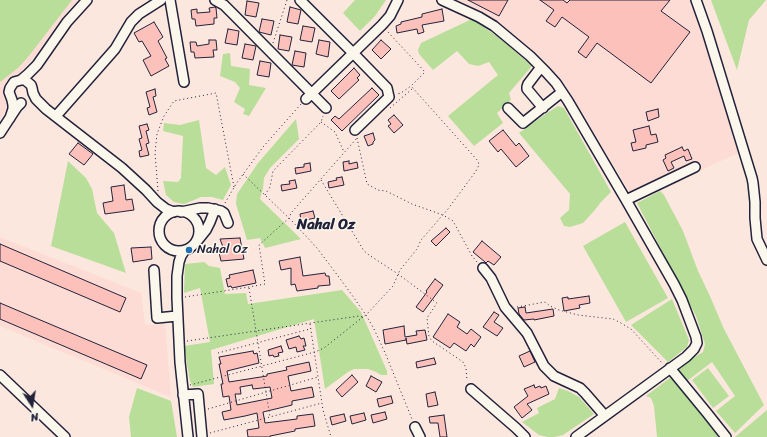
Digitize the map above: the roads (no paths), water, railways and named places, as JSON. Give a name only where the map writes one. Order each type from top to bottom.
[{"type":"street","points":[[0,133],[17,107],[30,99],[33,90],[33,75],[38,65],[67,22],[87,0]]},
{"type":"street","points":[[56,116],[115,49],[131,22],[139,14],[161,0]]},
{"type":"street","points":[[170,0],[184,82]]},
{"type":"street","points":[[215,0],[235,16],[270,51],[309,96],[326,108]]},
{"type":"street","points":[[300,0],[387,88],[389,97],[357,134]]},
{"type":"street","points":[[309,96],[382,25],[390,16],[398,0]]},
{"type":"street","points":[[442,0],[479,17],[494,26],[530,56],[556,83],[674,284],[682,300],[696,337],[697,343],[692,352],[577,437]]},
{"type":"street","points":[[696,0],[754,183],[757,239],[767,260]]},
{"type":"street","points":[[10,118],[13,109],[9,92],[10,88],[14,82],[21,80],[38,65]]},
{"type":"street","points":[[541,67],[528,84],[527,89],[543,108]]},
{"type":"street","points":[[21,80],[28,82],[36,99],[46,109],[127,173],[157,202],[166,209],[191,216],[196,221],[198,227],[198,236],[194,244]]},
{"type":"street","points":[[508,108],[523,124],[562,92]]},
{"type":"street","points":[[12,100],[16,102],[34,104],[46,109]]},
{"type":"street","points":[[626,200],[695,167]]},
{"type":"street","points":[[157,202],[161,215],[160,236],[164,245],[177,251],[185,250],[194,244],[206,230],[214,209]]},
{"type":"street","points":[[161,222],[167,216],[177,212],[191,209],[214,209],[224,213],[228,223]]},
{"type":"street","points":[[196,221],[198,216],[214,209]]},
{"type":"street","points":[[168,248],[177,276]]},
{"type":"street","points":[[185,250],[179,262],[177,276],[177,316],[182,392],[188,437]]},
{"type":"street","points":[[483,268],[491,278],[506,309],[527,333],[544,366],[554,376],[580,388],[585,392],[605,416]]},
{"type":"street","points":[[154,270],[157,318],[177,316]]},
{"type":"street","points":[[669,369],[726,437]]},
{"type":"street","points":[[0,375],[65,437]]},
{"type":"street","points":[[471,389],[525,436]]},
{"type":"street","points":[[182,392],[198,394],[202,436]]},
{"type":"street","points":[[415,427],[420,437]]},
{"type":"place","name":"Nahal Oz","points":[[189,250]]},
{"type":"district","name":"Nahal Oz","points":[[326,225]]}]
